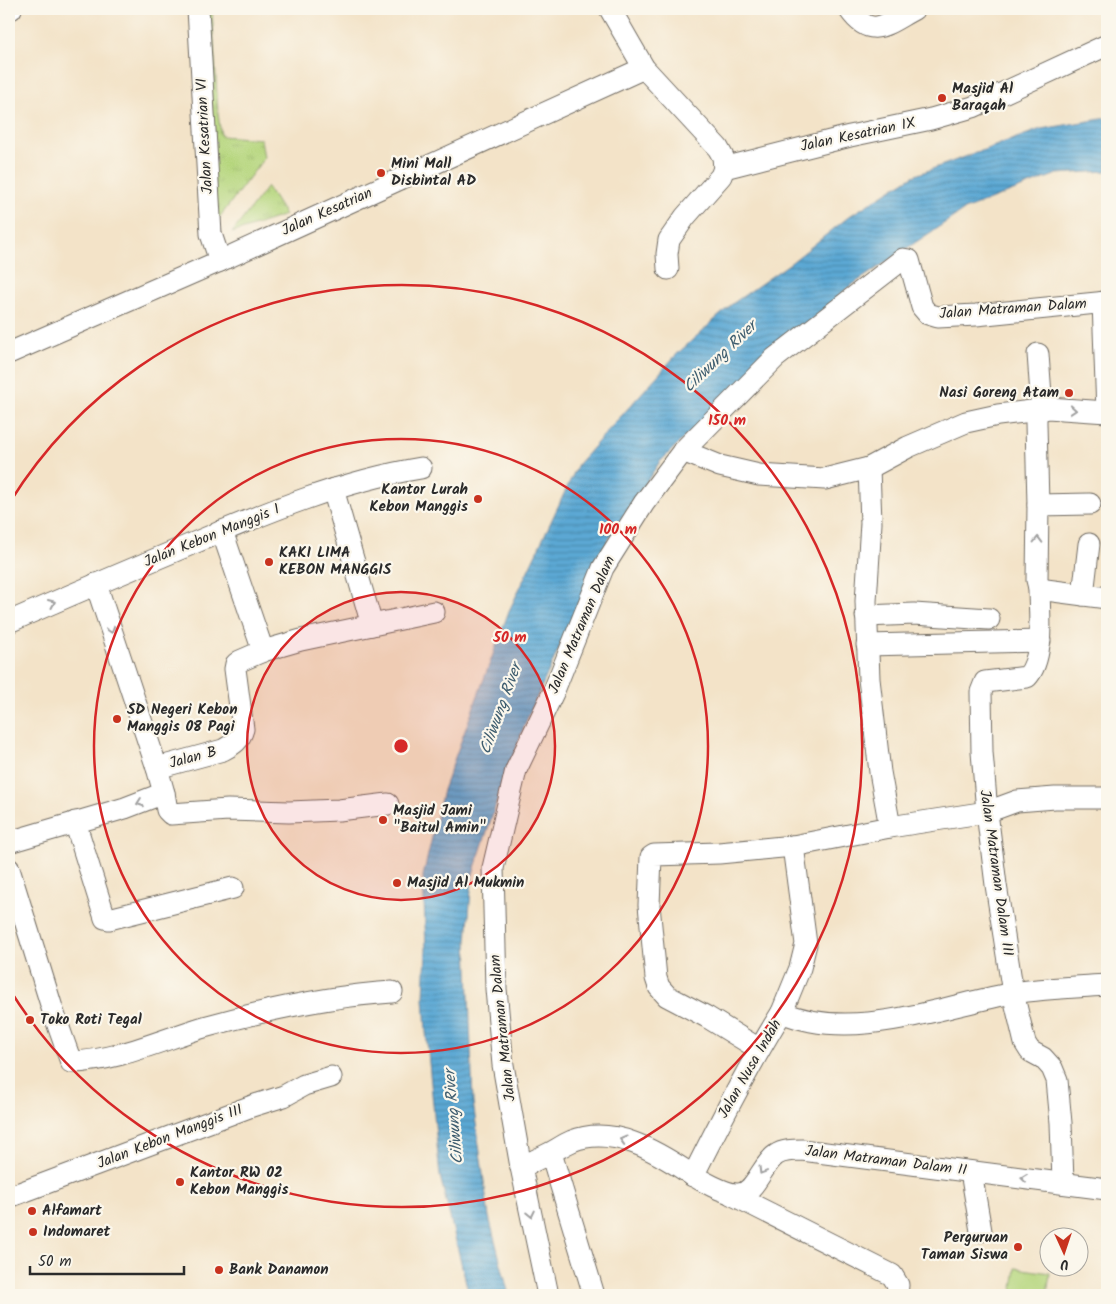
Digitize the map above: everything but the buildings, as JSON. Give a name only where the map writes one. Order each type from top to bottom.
[{"type":"street","name":"Jalan Kesatrian VI","points":[[198,9],[211,234],[220,262]]},
{"type":"street","points":[[610,9],[644,68],[718,148],[723,157],[724,168],[721,176],[675,230],[670,240],[668,247],[668,269]]},
{"type":"street","points":[[849,9],[863,25],[872,28],[880,27],[914,9]]},
{"type":"street","name":"Jalan Kesatrian IX","points":[[724,168],[850,136],[931,119],[973,107],[1107,45]]},
{"type":"street","name":"Jalan Kesatrian","points":[[9,353],[220,262],[644,68]]},
{"type":"street","name":"Jalan Matraman Dalam","points":[[548,1295],[521,1166],[503,1065],[496,989],[493,868],[516,770],[552,693],[603,568],[644,503],[683,450],[775,358],[903,259],[909,260],[922,307],[928,314],[938,317],[1105,302]]},
{"type":"street","points":[[683,450],[720,466],[759,475],[825,478],[869,468],[908,447],[966,422],[998,415],[1048,408],[1107,412],[1105,302]]},
{"type":"street","name":"Jalan Matraman Dalam III","points":[[1038,354],[1041,410],[1036,416],[1037,580],[1039,588],[1040,642],[1034,667],[1027,677],[985,682],[982,686],[982,752],[996,885],[1013,993],[1024,1044],[1030,1051],[1048,1063],[1058,1080],[1063,1183]]},
{"type":"street","name":"Jalan Kebon Manggis I","points":[[9,622],[222,531],[318,493],[395,472],[421,468]]},
{"type":"street","points":[[869,468],[871,523],[866,616],[867,645],[880,772],[890,827]]},
{"type":"street","points":[[334,489],[372,626]]},
{"type":"street","points":[[1038,506],[1090,504]]},
{"type":"street","points":[[222,531],[263,651]]},
{"type":"street","points":[[1083,595],[1089,544]]},
{"type":"street","points":[[96,584],[157,768],[167,810],[171,814],[228,810],[289,812],[339,810],[388,804]]},
{"type":"street","points":[[1039,588],[1107,598]]},
{"type":"street","name":"Jalan B","points":[[157,768],[223,750],[233,745],[240,738],[243,729],[235,669],[236,664],[240,661],[263,651],[300,640],[434,612]]},
{"type":"street","points":[[866,616],[914,614],[989,619]]},
{"type":"street","points":[[867,645],[1040,642]]},
{"type":"street","points":[[9,842],[125,808],[164,793]]},
{"type":"street","points":[[759,1048],[707,1017],[666,996],[659,987],[656,978],[649,905],[650,860],[654,855],[719,853],[792,846],[890,827],[987,812],[1017,801],[1055,798],[1107,798]]},
{"type":"street","points":[[75,822],[105,918],[109,919],[234,888]]},
{"type":"street","points":[[782,1012],[800,968],[806,944],[792,846]]},
{"type":"street","points":[[9,869],[53,1011],[71,1062],[87,1061],[132,1051],[203,1028],[257,1014],[355,994],[392,992]]},
{"type":"street","name":"Jalan Nusa Indah","points":[[693,1176],[759,1048],[782,1012],[793,1017],[822,1023],[837,1025],[859,1024],[914,1015],[1013,993],[1107,985]]},
{"type":"street","name":"Jalan Kebon Manggis III","points":[[9,1197],[252,1106],[267,1103],[304,1085],[331,1077]]},
{"type":"street","points":[[521,1166],[573,1141],[597,1135],[624,1139],[670,1160],[693,1176],[892,1275],[898,1285],[898,1295]]},
{"type":"street","name":"Jalan Matraman Dalam II","points":[[731,1194],[741,1194],[748,1191],[754,1185],[767,1162],[776,1154],[785,1151],[802,1150],[1107,1189]]},
{"type":"street","points":[[551,1153],[594,1295]]},
{"type":"street","points":[[971,1172],[981,1231]]},
{"type":"green space","points":[[200,9],[212,9],[221,136],[261,139],[264,158],[216,222]]},
{"type":"green space","points":[[267,187],[285,215],[232,233]]},
{"type":"green space","points":[[1016,1268],[1038,1271],[1038,1276],[1050,1276],[1047,1295],[1012,1295]]},
{"type":"water","name":"Ciliwung River","points":[[1107,118],[1107,171],[1057,174],[964,210],[849,287],[723,399],[659,463],[607,542],[527,719],[472,877],[467,941],[473,1102],[489,1217],[509,1295],[469,1295],[440,1176],[424,997],[426,949],[423,876],[443,790],[509,611],[578,464],[676,355],[732,304],[792,262],[851,215],[913,176],[1041,129]]},
{"type":"place","name":"Masjid Al Baraqah","points":[[942,98]]},
{"type":"place","name":"Mini Mall Disbintal AD","points":[[381,173]]},
{"type":"place","name":"Nasi Goreng Atam","points":[[1069,393]]},
{"type":"place","name":"Kantor Lurah Kebon Manggis","points":[[478,499]]},
{"type":"place","name":"KAKI LIMA KEBON MANGGIS","points":[[269,562]]},
{"type":"place","name":"SD Negeri Kebon Manggis 08 Pagi","points":[[117,719]]},
{"type":"place","name":"Masjid Jami \"Baitul Amin\"","points":[[383,820]]},
{"type":"place","name":"Masjid Al Mukmin","points":[[397,883]]},
{"type":"place","name":"Toko Roti Tegal","points":[[30,1020]]},
{"type":"place","name":"Kantor RW 02 Kebon Manggis","points":[[180,1182]]},
{"type":"place","name":"Alfamart","points":[[32,1211]]},
{"type":"place","name":"Indomaret","points":[[33,1232]]},
{"type":"place","name":"Perguruan Taman Siswa","points":[[1018,1247]]},
{"type":"place","name":"Bank Danamon","points":[[219,1270]]}]
